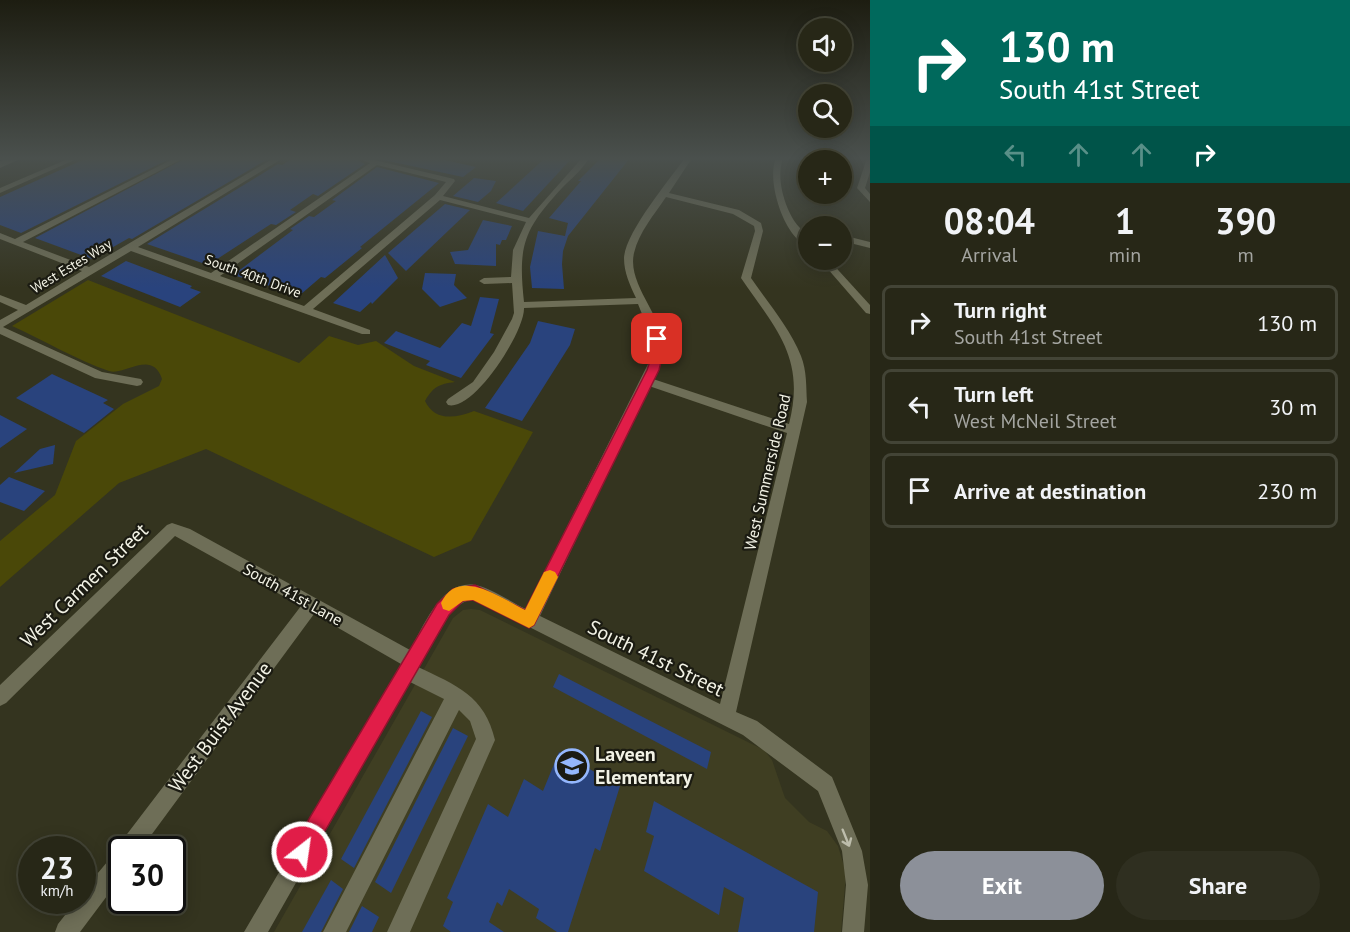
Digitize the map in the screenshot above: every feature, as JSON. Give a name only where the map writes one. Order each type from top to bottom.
[{"type":"street","points":[[16,242],[95,201]]},
{"type":"street","name":"West Estes Way","points":[[0,324],[206,201]]},
{"type":"street","points":[[212,277],[320,201]]},
{"type":"street","points":[[304,310],[433,201]]},
{"type":"street","points":[[455,201],[531,221]]},
{"type":"street","points":[[452,402],[473,390],[510,338],[518,320],[514,280],[515,256],[531,221],[548,201]]},
{"type":"street","points":[[529,620],[657,358],[657,339],[630,273],[629,255],[637,233],[659,201]]},
{"type":"street","name":"West Summerside Road","points":[[695,201],[726,209],[747,217],[758,225],[759,231],[746,278],[786,336],[800,374],[801,402],[795,431],[726,717]]},
{"type":"street","points":[[780,201],[798,232]]},
{"type":"street","points":[[794,228],[798,229]]},
{"type":"street","points":[[0,236],[90,271]]},
{"type":"street","points":[[852,240],[870,245]]},
{"type":"street","name":"South 40th Drive","points":[[130,247],[366,332]]},
{"type":"street","points":[[833,270],[870,311]]},
{"type":"street","points":[[484,280],[514,280]]},
{"type":"street","points":[[0,298],[26,309]]},
{"type":"street","points":[[518,305],[640,301]]},
{"type":"street","points":[[0,330],[99,375],[137,382]]},
{"type":"street","points":[[647,381],[795,431]]},
{"type":"street","name":"South 41st Lane","points":[[172,529],[185,533],[312,604],[410,666],[475,711],[485,728],[486,740],[398,932]]},
{"type":"street","name":"West Carmen Street","points":[[0,697],[172,529]]},
{"type":"street","name":"South 41st Street","points":[[410,666],[443,609],[459,594],[475,592],[750,729],[825,784],[852,851],[857,885],[853,932]]},
{"type":"street","name":"West Buist Avenue","points":[[138,836],[312,604]]},
{"type":"street","points":[[255,932],[410,666]]},
{"type":"street","points":[[334,932],[456,696]]},
{"type":"street","points":[[66,932],[108,876]]},
{"type":"shaded area","points":[[88,280],[299,363],[329,336],[358,345],[376,341],[414,366],[455,382],[437,387],[428,396],[425,401],[434,412],[453,416],[474,411],[533,432],[471,541],[434,557],[206,449],[119,483],[0,587],[0,541],[55,495],[76,441],[123,404],[159,386],[162,379],[158,370],[152,366],[145,365],[115,372],[109,371],[12,326]]},
{"type":"shaded area","name":"Laveen Elementary","points":[[463,610],[480,610],[764,750],[772,760],[785,798],[809,822],[827,831],[838,846],[846,873],[841,932],[274,932],[453,618]]},
{"type":"building","points":[[0,201],[84,201],[21,233],[0,225]]},
{"type":"building","points":[[104,201],[196,201],[132,239],[129,238],[92,259],[35,238]]},
{"type":"building","points":[[217,201],[302,201],[290,210],[296,212],[276,225],[271,224],[208,265],[147,244]]},
{"type":"building","points":[[335,201],[416,201],[325,278],[321,277],[300,295],[233,275],[293,230],[290,229],[309,216],[314,217]]},
{"type":"building","points":[[498,201],[532,201],[523,211],[496,203]]},
{"type":"building","points":[[563,201],[595,201],[568,236],[562,264],[564,289],[532,288],[530,267],[538,231],[565,236],[568,223],[549,218]]},
{"type":"building","points":[[445,204],[470,210],[406,271],[388,253]]},
{"type":"building","points":[[483,220],[512,226],[506,240],[502,240],[500,245],[496,244],[496,266],[455,264],[450,252],[468,250]]},
{"type":"building","points":[[385,255],[398,278],[372,304],[371,302],[360,312],[333,303]]},
{"type":"building","points":[[126,261],[192,286],[190,288],[201,292],[180,307],[101,276]]},
{"type":"building","points":[[425,273],[456,274],[454,285],[467,298],[440,307],[422,289]]},
{"type":"building","points":[[480,297],[499,299],[490,333],[494,334],[461,378],[426,365],[430,361],[384,343],[396,331],[440,348],[462,323],[471,326]]},
{"type":"building","points":[[538,321],[575,329],[570,345],[522,421],[485,408],[530,343]]},
{"type":"building","points":[[52,374],[108,400],[103,403],[114,409],[84,433],[16,398]]},
{"type":"building","points":[[0,415],[27,429],[0,448]]},
{"type":"building","points":[[55,445],[53,464],[14,473],[40,449]]},
{"type":"building","points":[[9,477],[45,491],[24,511],[0,502],[0,485]]},
{"type":"building","points":[[559,674],[711,752],[707,769],[553,687]]},
{"type":"building","points":[[421,711],[432,717],[354,868],[341,859]]},
{"type":"building","points":[[453,728],[468,736],[391,893],[375,882]]},
{"type":"building","points":[[559,752],[620,786],[600,851],[595,848],[568,932],[557,932],[536,918],[539,909],[509,889],[502,906],[497,902],[489,922],[504,932],[451,932],[443,926],[453,902],[447,898],[488,804],[508,817],[524,779],[543,791]]},
{"type":"building","points":[[654,801],[818,892],[814,932],[738,932],[744,898],[724,887],[719,915],[644,871],[654,836],[646,832]]},
{"type":"building","points":[[331,880],[343,889],[321,932],[302,932]]},
{"type":"building","points":[[362,906],[379,917],[372,932],[349,932]]},
{"type":"slow traffic","points":[[449,603],[459,594],[475,592],[529,620],[550,577]]},
{"type":"place","name":"Laveen Elementary","points":[[572,766]]},
{"type":"route","points":[[302,852],[443,609],[459,594],[475,592],[529,620],[653,370],[657,358],[657,339]]}]
